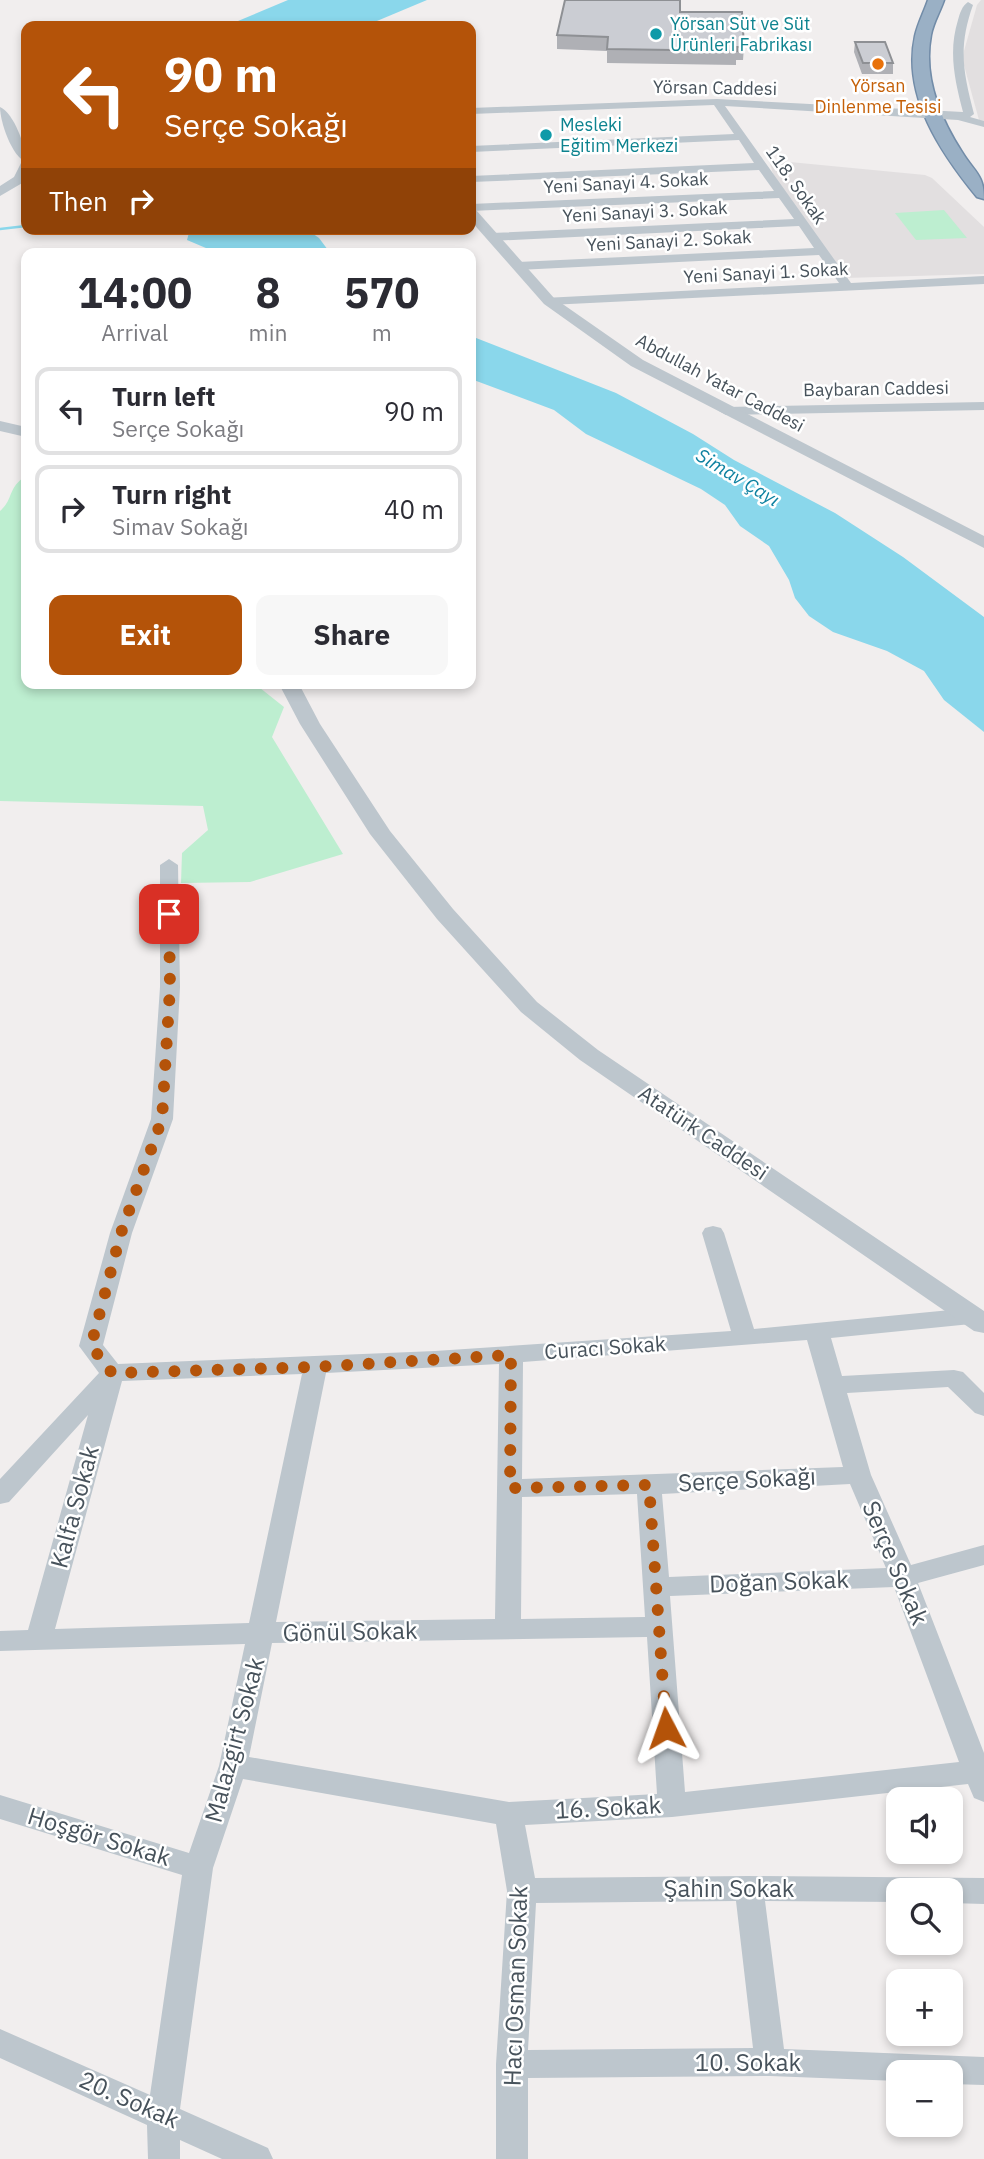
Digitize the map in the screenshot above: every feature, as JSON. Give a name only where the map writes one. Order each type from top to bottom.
[{"type":"highway","points":[[936,0],[923,35],[921,64],[933,119],[962,169],[984,193]]},
{"type":"highway","points":[[933,119],[950,119],[967,148],[972,147],[963,116],[949,96],[942,55],[942,36],[963,3]]},
{"type":"street","name":"Yörsan Caddesi","points":[[476,111],[717,102],[933,119],[963,116],[982,124]]},
{"type":"street","name":"118. Sokak","points":[[717,102],[848,286]]},
{"type":"street","points":[[0,111],[21,149]]},
{"type":"street","points":[[476,149],[741,137]]},
{"type":"street","points":[[476,179],[762,166]]},
{"type":"street","points":[[0,192],[21,175]]},
{"type":"street","name":"Yeni Sanayi 4. Sokak","points":[[476,210],[782,194]]},
{"type":"street","name":"Abdullah Yatar Caddesi","points":[[476,216],[549,302],[637,363],[984,543]]},
{"type":"street","name":"Yeni Sanayi 3. Sokak","points":[[492,237],[801,222]]},
{"type":"street","name":"Yeni Sanayi 2. Sokak","points":[[518,266],[822,251]]},
{"type":"street","name":"Yeni Sanayi 1. Sokak","points":[[549,302],[984,278]]},
{"type":"street","name":"Baybaran Caddesi","points":[[726,411],[984,405]]},
{"type":"street","points":[[0,426],[21,431]]},
{"type":"street","name":"Atatürk Caddesi","points":[[292,689],[310,724],[382,834],[445,914],[529,1007],[589,1055],[977,1320]]},
{"type":"street","points":[[0,1496],[112,1373],[91,1346],[121,1233],[162,1119],[170,988],[169,865]]},
{"type":"street","points":[[713,1233],[745,1337]]},
{"type":"street","name":"Curacı Sokak","points":[[112,1373],[314,1367],[511,1355],[977,1320]]},
{"type":"street","name":"Serçe Sokak","points":[[817,1332],[858,1475],[903,1577],[982,1777]]},
{"type":"street","points":[[508,1630],[511,1355]]},
{"type":"street","name":"Malazgirt Sokak","points":[[164,2159],[163,2115],[198,1868],[233,1766],[314,1367]]},
{"type":"street","name":"Kalfa Sokak","points":[[38,1641],[112,1373]]},
{"type":"street","points":[[833,1385],[954,1378],[984,1407]]},
{"type":"street","name":"Serçe Sokağı","points":[[510,1488],[649,1485],[858,1475]]},
{"type":"street","points":[[649,1485],[672,1805]]},
{"type":"street","name":"Doğan Sokak","points":[[656,1587],[903,1577],[984,1555]]},
{"type":"street","name":"Gönül Sokak","points":[[0,1642],[262,1633],[659,1627]]},
{"type":"street","name":"16. Sokak","points":[[233,1766],[509,1814],[672,1805],[982,1777]]},
{"type":"street","name":"Hoşgör Sokak","points":[[0,1807],[198,1868]]},
{"type":"street","name":"Hacı Osman Sokak","points":[[509,1814],[522,1892],[512,2064],[512,2159]]},
{"type":"street","points":[[749,1888],[770,2062]]},
{"type":"street","name":"Şahin Sokak","points":[[522,1892],[749,1888],[886,1889]]},
{"type":"street","points":[[963,1890],[984,1891]]},
{"type":"street","name":"20. Sokak","points":[[0,2043],[257,2159]]},
{"type":"street","name":"10. Sokak","points":[[512,2064],[770,2062],[984,2070]]},
{"type":"shaded area","points":[[984,0],[984,121],[979,120],[962,58],[977,5]]},
{"type":"shaded area","points":[[769,160],[925,175],[932,178],[984,227],[984,274],[845,278],[773,174]]},
{"type":"green space","points":[[944,210],[967,238],[916,240],[895,213]]},
{"type":"green space","points":[[20,480],[21,689],[261,689],[284,707],[272,737],[343,854],[250,882],[181,883],[182,853],[208,830],[203,806],[0,801],[0,511]]},
{"type":"water","points":[[288,0],[427,0],[377,21],[238,21]]},
{"type":"water","points":[[188,235],[315,235],[326,248],[206,248],[187,240]]},
{"type":"water","name":"Simav Çayı","points":[[476,338],[616,393],[693,434],[734,460],[835,513],[903,557],[984,617],[984,732],[944,700],[924,671],[887,651],[833,632],[809,616],[795,598],[789,580],[769,546],[740,526],[725,505],[701,489],[586,434],[554,410],[476,381]]},
{"type":"building","name":"Yörsan Süt ve Süt Ürünleri Fabrikası","points":[[565,0],[680,0],[680,12],[742,12],[744,47],[737,47],[737,51],[607,49],[608,37],[557,35]]},
{"type":"building","points":[[855,42],[885,42],[893,63],[863,63]]},
{"type":"waterway","points":[[0,229],[21,227]]},
{"type":"place","name":"Yörsan Süt ve Süt Ürünleri Fabrikası","points":[[656,34]]},
{"type":"place","name":"Yörsan Dinlenme Tesisi","points":[[878,64]]},
{"type":"place","name":"Mesleki Eğitim Merkezi","points":[[546,135]]},
{"type":"route","points":[[169,914],[170,988],[162,1119],[121,1233],[97,1315],[91,1346],[112,1373],[314,1367],[511,1355],[510,1488],[649,1485],[666,1728]]}]
